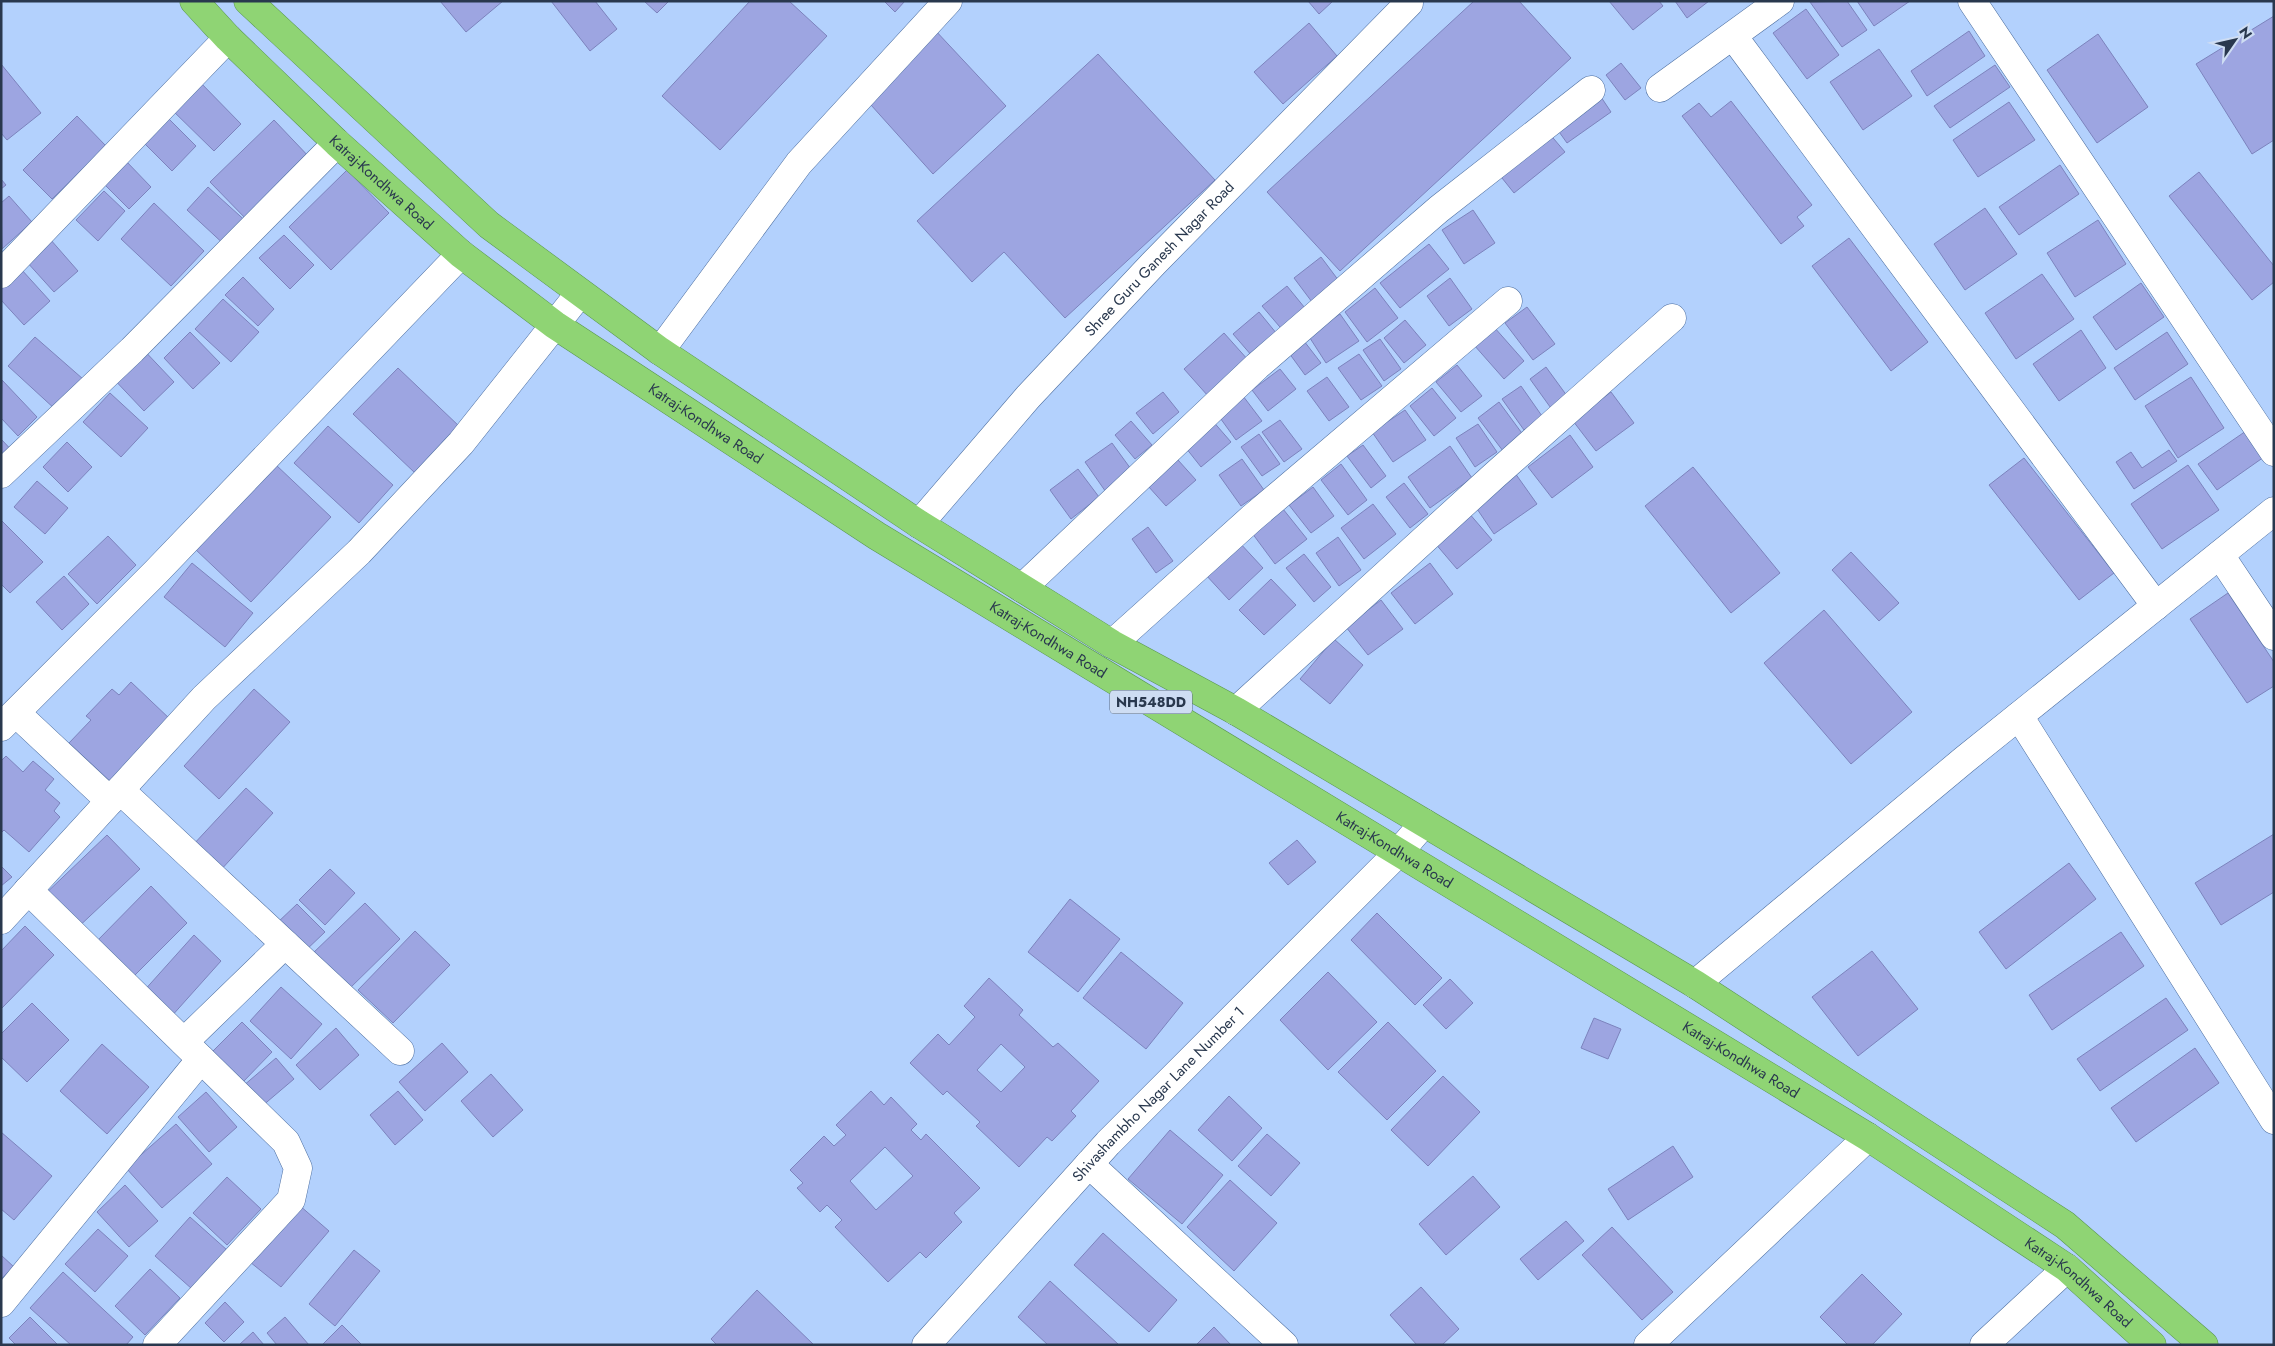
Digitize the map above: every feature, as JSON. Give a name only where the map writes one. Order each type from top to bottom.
[{"type":"highway","name":"Katraj-Kondhwa Road","points":[[194,1],[228,38],[337,143],[461,254],[555,325],[877,536],[1868,1137],[2067,1268],[2152,1345]]},
{"type":"highway","name":"Katraj-Kondhwa Road","points":[[248,1],[489,225],[580,294],[660,351],[919,524],[1112,644],[1236,711],[1695,984],[2065,1225],[2204,1345]]},
{"type":"street","points":[[660,351],[799,163],[948,1]]},
{"type":"street","points":[[1660,88],[1780,1]]},
{"type":"street","points":[[1972,1],[2274,452]]},
{"type":"street","name":"Shree Guru Ganesh Nagar Road","points":[[919,524],[1028,397],[1153,264],[1409,3]]},
{"type":"street","points":[[1733,36],[2156,606]]},
{"type":"street","points":[[1,274],[228,38]]},
{"type":"street","points":[[1022,588],[1257,366],[1439,208],[1590,90]]},
{"type":"street","points":[[1,474],[132,350],[337,143]]},
{"type":"street","points":[[400,1051],[285,944],[115,795],[8,720],[163,565],[461,254]]},
{"type":"street","points":[[1,920],[204,698],[366,544],[461,442],[580,294]]},
{"type":"street","points":[[1112,644],[1252,518],[1508,301]]},
{"type":"street","points":[[1236,711],[1672,318]]},
{"type":"street","points":[[1695,984],[2019,716],[2274,511]]},
{"type":"street","points":[[2220,554],[2274,636]]},
{"type":"street","points":[[2019,716],[2274,1120]]},
{"type":"street","name":"Shivashambho Nagar Lane Number 1","points":[[926,1345],[1089,1164],[1399,852],[1424,823]]},
{"type":"street","points":[[28,890],[286,1142],[298,1168],[291,1200],[157,1345]]},
{"type":"street","points":[[1,1303],[192,1050],[285,944]]},
{"type":"street","points":[[1648,1345],[1868,1137]]},
{"type":"street","points":[[1089,1164],[1284,1345]]},
{"type":"street","points":[[1984,1345],[2067,1268]]},
{"type":"building","points":[[440,1],[503,1],[466,32]]},
{"type":"building","points":[[551,1],[595,1],[617,29],[590,51]]},
{"type":"building","points":[[644,1],[669,1],[657,13]]},
{"type":"building","points":[[750,1],[789,1],[827,36],[720,150],[662,96]]},
{"type":"building","points":[[884,1],[905,1],[895,12]]},
{"type":"building","points":[[1308,1],[1333,1],[1319,14]]},
{"type":"building","points":[[1474,1],[1519,1],[1571,58],[1340,271],[1267,192]]},
{"type":"building","points":[[1609,1],[1659,1],[1663,6],[1633,30]]},
{"type":"building","points":[[1675,1],[1709,1],[1687,18]]},
{"type":"building","points":[[1847,1],[1867,30],[1842,47],[1810,2]]},
{"type":"building","points":[[1857,1],[1910,1],[1874,26]]},
{"type":"building","points":[[1806,9],[1839,55],[1807,79],[1773,33]]},
{"type":"building","points":[[2274,16],[2274,140],[2252,154],[2196,64]]},
{"type":"building","points":[[1309,23],[1337,56],[1283,104],[1254,72]]},
{"type":"building","points":[[934,29],[1006,106],[933,174],[862,95]]},
{"type":"building","points":[[1969,31],[1985,56],[1927,96],[1911,71]]},
{"type":"building","points":[[2098,34],[2148,107],[2097,143],[2047,70]]},
{"type":"building","points":[[1879,49],[1912,96],[1863,130],[1830,82]]},
{"type":"building","points":[[1098,54],[1215,180],[1065,318],[1004,252],[972,282],[917,221]]},
{"type":"building","points":[[1621,63],[1641,88],[1625,100],[1606,75]]},
{"type":"building","points":[[1,64],[41,113],[7,140],[1,133]]},
{"type":"building","points":[[1995,65],[2010,87],[1950,128],[1934,106]]},
{"type":"building","points":[[197,79],[241,124],[214,151],[169,107]]},
{"type":"building","points":[[1597,91],[1611,112],[1567,143],[1552,122]]},
{"type":"building","points":[[1731,101],[1812,205],[1797,217],[1804,226],[1781,244],[1682,116],[1699,103],[1711,117]]},
{"type":"building","points":[[2009,102],[2035,140],[1978,177],[1953,140]]},
{"type":"building","points":[[77,116],[106,146],[52,199],[23,170]]},
{"type":"building","points":[[166,116],[196,146],[172,171],[142,141]]},
{"type":"building","points":[[274,120],[312,160],[249,222],[210,182]]},
{"type":"building","points":[[1548,132],[1565,152],[1514,193],[1498,173]]},
{"type":"building","points":[[125,160],[151,187],[129,209],[102,182]]},
{"type":"building","points":[[2060,165],[2079,194],[2019,235],[1999,207]]},
{"type":"building","points":[[347,170],[389,213],[331,270],[289,227]]},
{"type":"building","points":[[2199,172],[2274,266],[2274,282],[2252,300],[2169,196]]},
{"type":"building","points":[[1,179],[6,185],[1,189]]},
{"type":"building","points":[[208,187],[250,225],[228,248],[187,210]]},
{"type":"building","points":[[104,191],[125,211],[98,241],[76,220]]},
{"type":"building","points":[[9,196],[32,222],[2,249],[1,203]]},
{"type":"building","points":[[154,203],[204,251],[171,286],[121,239]]},
{"type":"building","points":[[1985,208],[2017,254],[1965,290],[1934,244]]},
{"type":"building","points":[[1473,210],[1495,243],[1464,264],[1442,230]]},
{"type":"building","points":[[2098,220],[2126,264],[2075,297],[2047,253]]},
{"type":"building","points":[[284,235],[314,265],[290,289],[259,258]]},
{"type":"building","points":[[1849,238],[1928,342],[1891,371],[1812,266]]},
{"type":"building","points":[[50,239],[78,271],[54,292],[26,261]]},
{"type":"building","points":[[1429,244],[1449,269],[1400,308],[1380,283]]},
{"type":"building","points":[[1321,257],[1342,285],[1315,306],[1294,278]]},
{"type":"building","points":[[21,269],[50,301],[24,325],[1,300],[1,287]]},
{"type":"building","points":[[2042,274],[2074,319],[2016,359],[1985,313]]},
{"type":"building","points":[[243,277],[274,309],[258,326],[225,295]]},
{"type":"building","points":[[1450,278],[1472,309],[1449,326],[1427,296]]},
{"type":"building","points":[[2141,283],[2164,317],[2116,350],[2093,317]]},
{"type":"building","points":[[1287,286],[1309,313],[1285,333],[1262,306]]},
{"type":"building","points":[[1375,288],[1398,318],[1367,342],[1345,312]]},
{"type":"building","points":[[223,299],[259,332],[231,362],[195,329]]},
{"type":"building","points":[[1527,307],[1555,344],[1533,360],[1505,323]]},
{"type":"building","points":[[1259,312],[1277,334],[1252,356],[1233,334]]},
{"type":"building","points":[[1340,314],[1359,341],[1326,363],[1308,335]]},
{"type":"building","points":[[1405,320],[1426,345],[1404,363],[1384,338]]},
{"type":"building","points":[[1494,327],[1524,361],[1504,379],[1474,345]]},
{"type":"building","points":[[2081,330],[2106,368],[2059,401],[2033,364]]},
{"type":"building","points":[[190,332],[220,363],[193,389],[164,358]]},
{"type":"building","points":[[2167,332],[2188,364],[2135,400],[2114,368]]},
{"type":"building","points":[[1224,333],[1249,361],[1208,396],[1184,369]]},
{"type":"building","points":[[35,337],[83,379],[56,410],[8,366]]},
{"type":"building","points":[[1380,339],[1401,369],[1384,381],[1363,350]]},
{"type":"building","points":[[1304,341],[1321,363],[1305,375],[1289,353]]},
{"type":"building","points":[[139,345],[174,382],[144,411],[109,374]]},
{"type":"building","points":[[1359,354],[1382,386],[1361,400],[1338,368]]},
{"type":"building","points":[[1457,365],[1482,396],[1461,412],[1436,382]]},
{"type":"building","points":[[1546,367],[1570,400],[1553,411],[1530,379]]},
{"type":"building","points":[[398,368],[460,427],[415,473],[353,414]]},
{"type":"building","points":[[1280,369],[1296,389],[1268,411],[1252,390]]},
{"type":"building","points":[[1327,377],[1349,407],[1329,421],[1307,391]]},
{"type":"building","points":[[2191,377],[2224,428],[2178,458],[2145,406]]},
{"type":"building","points":[[2,380],[37,417],[18,436],[1,418]]},
{"type":"building","points":[[1521,386],[1542,416],[1524,430],[1502,399]]},
{"type":"building","points":[[1432,388],[1456,418],[1434,436],[1410,406]]},
{"type":"building","points":[[1163,392],[1179,412],[1153,434],[1136,413]]},
{"type":"building","points":[[1611,392],[1634,423],[1596,451],[1573,421]]},
{"type":"building","points":[[110,393],[148,428],[121,457],[83,422]]},
{"type":"building","points":[[1243,396],[1262,421],[1236,440],[1218,415]]},
{"type":"building","points":[[1499,402],[1524,436],[1503,451],[1478,418]]},
{"type":"building","points":[[1405,410],[1426,440],[1393,462],[1372,432]]},
{"type":"building","points":[[1211,419],[1231,442],[1201,467],[1182,443]]},
{"type":"building","points":[[1280,420],[1302,449],[1284,462],[1262,432]]},
{"type":"building","points":[[1131,421],[1152,445],[1135,459],[1115,435]]},
{"type":"building","points":[[1478,424],[1497,452],[1475,467],[1456,438]]},
{"type":"building","points":[[328,426],[393,485],[359,523],[294,463]]},
{"type":"building","points":[[2246,431],[2264,457],[2217,490],[2198,464]]},
{"type":"building","points":[[1259,434],[1280,464],[1262,476],[1241,447]]},
{"type":"building","points":[[1570,435],[1593,467],[1552,498],[1528,467]]},
{"type":"building","points":[[1,439],[18,457],[1,472]]},
{"type":"building","points":[[67,442],[92,467],[68,492],[43,467]]},
{"type":"building","points":[[1112,443],[1136,476],[1108,495],[1085,462]]},
{"type":"building","points":[[1363,445],[1386,476],[1371,488],[1347,456]]},
{"type":"building","points":[[1450,446],[1472,478],[1430,508],[1408,477]]},
{"type":"building","points":[[2169,450],[2177,461],[2134,489],[2116,462],[2131,452],[2142,468]]},
{"type":"building","points":[[2024,458],[2114,573],[2079,600],[1989,485]]},
{"type":"building","points":[[1242,459],[1264,490],[1241,506],[1219,475]]},
{"type":"building","points":[[1178,460],[1196,480],[1166,506],[1148,486]]},
{"type":"building","points":[[275,464],[331,517],[251,602],[195,549]]},
{"type":"building","points":[[1341,464],[1367,500],[1348,515],[1321,480]]},
{"type":"building","points":[[2188,465],[2219,510],[2162,549],[2131,504]]},
{"type":"building","points":[[1693,467],[1780,573],[1731,613],[1645,506]]},
{"type":"building","points":[[1078,469],[1099,497],[1071,519],[1050,490]]},
{"type":"building","points":[[1515,473],[1537,504],[1494,534],[1473,503]]},
{"type":"building","points":[[37,481],[68,508],[45,534],[14,507]]},
{"type":"building","points":[[1404,483],[1428,514],[1410,528],[1386,497]]},
{"type":"building","points":[[1313,487],[1334,516],[1311,533],[1289,505]]},
{"type":"building","points":[[1373,504],[1396,534],[1364,559],[1341,528]]},
{"type":"building","points":[[1283,509],[1307,539],[1275,564],[1252,533]]},
{"type":"building","points":[[1468,512],[1492,540],[1457,569],[1434,542]]},
{"type":"building","points":[[1,520],[43,562],[10,593],[1,584]]},
{"type":"building","points":[[1148,527],[1173,561],[1156,573],[1132,539]]},
{"type":"building","points":[[108,536],[136,565],[97,604],[68,574]]},
{"type":"building","points":[[1338,537],[1361,570],[1339,586],[1316,553]]},
{"type":"building","points":[[1239,542],[1263,568],[1229,600],[1205,574]]},
{"type":"building","points":[[1851,552],[1899,603],[1879,621],[1832,570]]},
{"type":"building","points":[[1304,554],[1331,587],[1314,602],[1286,568]]},
{"type":"building","points":[[192,563],[253,613],[225,647],[164,597]]},
{"type":"building","points":[[1430,563],[1453,594],[1415,624],[1391,593]]},
{"type":"building","points":[[64,576],[89,604],[62,630],[36,602]]},
{"type":"building","points":[[1271,579],[1296,605],[1264,635],[1239,610]]},
{"type":"building","points":[[2228,593],[2274,662],[2274,686],[2247,703],[2190,619]]},
{"type":"building","points":[[1381,600],[1403,629],[1368,655],[1346,627]]},
{"type":"building","points":[[1824,610],[1912,712],[1851,764],[1764,663]]},
{"type":"building","points":[[1334,639],[1363,665],[1330,704],[1300,679]]},
{"type":"building","points":[[131,682],[171,720],[112,783],[69,743],[91,720],[86,716],[112,689],[119,695]]},
{"type":"building","points":[[254,689],[290,722],[219,799],[184,766]]},
{"type":"building","points":[[6,756],[23,772],[33,761],[54,779],[45,790],[60,803],[54,811],[60,817],[29,852],[4,830],[1,833],[1,761]]},
{"type":"building","points":[[246,788],[273,813],[219,872],[192,846]]},
{"type":"building","points":[[2274,834],[2274,892],[2221,925],[2195,883]]},
{"type":"building","points":[[107,835],[140,869],[73,932],[41,898]]},
{"type":"building","points":[[1297,840],[1316,862],[1288,885],[1269,863]]},
{"type":"building","points":[[2069,863],[2096,899],[2006,969],[1979,932]]},
{"type":"building","points":[[1,866],[12,877],[1,886]]},
{"type":"building","points":[[330,869],[355,893],[325,925],[299,900]]},
{"type":"building","points":[[151,886],[187,923],[133,977],[97,941]]},
{"type":"building","points":[[1070,899],[1120,939],[1078,992],[1028,952]]},
{"type":"building","points":[[365,903],[400,939],[347,991],[311,955]]},
{"type":"building","points":[[297,904],[325,932],[304,952],[276,924]]},
{"type":"building","points":[[1377,913],[1442,978],[1415,1005],[1351,940]]},
{"type":"building","points":[[25,926],[54,955],[1,1009],[1,951]]},
{"type":"building","points":[[415,931],[450,965],[393,1023],[358,990]]},
{"type":"building","points":[[2121,932],[2144,966],[2052,1030],[2029,995]]},
{"type":"building","points":[[194,935],[221,961],[170,1018],[142,993]]},
{"type":"building","points":[[1872,951],[1918,1009],[1858,1056],[1812,997]]},
{"type":"building","points":[[1121,952],[1183,1003],[1146,1049],[1083,998]]},
{"type":"building","points":[[1328,972],[1377,1022],[1328,1070],[1280,1020]]},
{"type":"building","points":[[989,978],[1023,1010],[1019,1015],[1053,1047],[1058,1043],[1099,1081],[1071,1111],[1076,1116],[1052,1141],[1047,1137],[1019,1167],[976,1126],[980,1122],[947,1091],[943,1095],[910,1063],[938,1034],[949,1045],[975,1017],[964,1006]],"holes":[[[1001,1044],[1025,1067],[1001,1092],[977,1070]]]},
{"type":"building","points":[[1450,979],[1473,1003],[1446,1029],[1423,1005]]},
{"type":"building","points":[[281,987],[322,1024],[291,1059],[250,1021]]},
{"type":"building","points":[[2166,998],[2188,1030],[2100,1091],[2077,1059]]},
{"type":"building","points":[[32,1003],[69,1040],[27,1082],[1,1057],[1,1034]]},
{"type":"building","points":[[1594,1018],[1621,1029],[1608,1059],[1581,1048]]},
{"type":"building","points":[[242,1022],[272,1052],[242,1083],[212,1052]]},
{"type":"building","points":[[1388,1022],[1436,1071],[1387,1120],[1338,1072]]},
{"type":"building","points":[[336,1028],[359,1055],[320,1090],[296,1065]]},
{"type":"building","points":[[442,1043],[468,1072],[425,1111],[399,1082]]},
{"type":"building","points":[[102,1044],[149,1087],[107,1134],[60,1091]]},
{"type":"building","points":[[2195,1048],[2219,1083],[2136,1142],[2111,1108]]},
{"type":"building","points":[[276,1058],[294,1079],[261,1107],[243,1086]]},
{"type":"building","points":[[491,1074],[523,1110],[493,1137],[461,1101]]},
{"type":"building","points":[[1443,1076],[1480,1112],[1428,1166],[1391,1130]]},
{"type":"building","points":[[398,1091],[423,1120],[395,1145],[370,1115]]},
{"type":"building","points":[[871,1091],[884,1105],[891,1097],[917,1124],[911,1130],[921,1140],[926,1134],[980,1188],[954,1213],[962,1222],[926,1258],[920,1252],[888,1282],[835,1227],[842,1220],[827,1205],[820,1212],[797,1188],[803,1183],[790,1170],[824,1136],[834,1146],[846,1135],[836,1125]],"holes":[[[885,1147],[913,1176],[876,1210],[850,1181]]]},
{"type":"building","points":[[206,1092],[237,1127],[209,1152],[178,1117]]},
{"type":"building","points":[[1229,1096],[1262,1128],[1232,1161],[1198,1130]]},
{"type":"building","points":[[176,1124],[212,1164],[162,1208],[126,1168]]},
{"type":"building","points":[[1170,1130],[1223,1175],[1182,1224],[1128,1179]]},
{"type":"building","points":[[1,1132],[52,1176],[14,1220],[1,1209]]},
{"type":"building","points":[[1267,1134],[1300,1163],[1271,1196],[1238,1166]]},
{"type":"building","points":[[1673,1146],[1693,1177],[1628,1220],[1608,1189]]},
{"type":"building","points":[[1473,1176],[1500,1207],[1446,1255],[1419,1224]]},
{"type":"building","points":[[227,1177],[261,1209],[227,1245],[193,1213]]},
{"type":"building","points":[[1230,1180],[1277,1223],[1234,1271],[1187,1227]]},
{"type":"building","points":[[125,1185],[158,1221],[129,1247],[97,1212]]},
{"type":"building","points":[[299,1205],[329,1231],[281,1287],[250,1262]]},
{"type":"building","points":[[190,1217],[227,1250],[192,1289],[155,1256]]},
{"type":"building","points":[[1566,1221],[1584,1241],[1538,1280],[1520,1259]]},
{"type":"building","points":[[1612,1227],[1673,1292],[1642,1320],[1582,1255]]},
{"type":"building","points":[[98,1229],[128,1256],[95,1292],[65,1264]]},
{"type":"building","points":[[1103,1233],[1177,1300],[1149,1332],[1074,1265]]},
{"type":"building","points":[[354,1250],[380,1271],[335,1326],[309,1304]]},
{"type":"building","points":[[1,1255],[14,1267],[1,1279]]},
{"type":"building","points":[[150,1269],[180,1298],[145,1335],[115,1306]]},
{"type":"building","points":[[63,1272],[133,1337],[126,1345],[71,1345],[30,1308]]},
{"type":"building","points":[[1862,1274],[1902,1314],[1872,1345],[1848,1345],[1820,1317]]},
{"type":"building","points":[[1050,1281],[1119,1345],[1048,1345],[1018,1317]]},
{"type":"building","points":[[1421,1287],[1459,1329],[1442,1345],[1417,1345],[1390,1315]]},
{"type":"building","points":[[757,1290],[814,1345],[717,1345],[711,1339]]},
{"type":"building","points":[[225,1302],[244,1322],[224,1342],[205,1323]]},
{"type":"building","points":[[30,1317],[58,1345],[16,1345],[9,1338]]},
{"type":"building","points":[[285,1317],[309,1345],[277,1345],[267,1333]]},
{"type":"building","points":[[342,1325],[362,1345],[322,1345]]},
{"type":"building","points":[[1214,1327],[1231,1345],[1196,1345]]},
{"type":"building","points":[[253,1332],[264,1345],[239,1345]]}]
